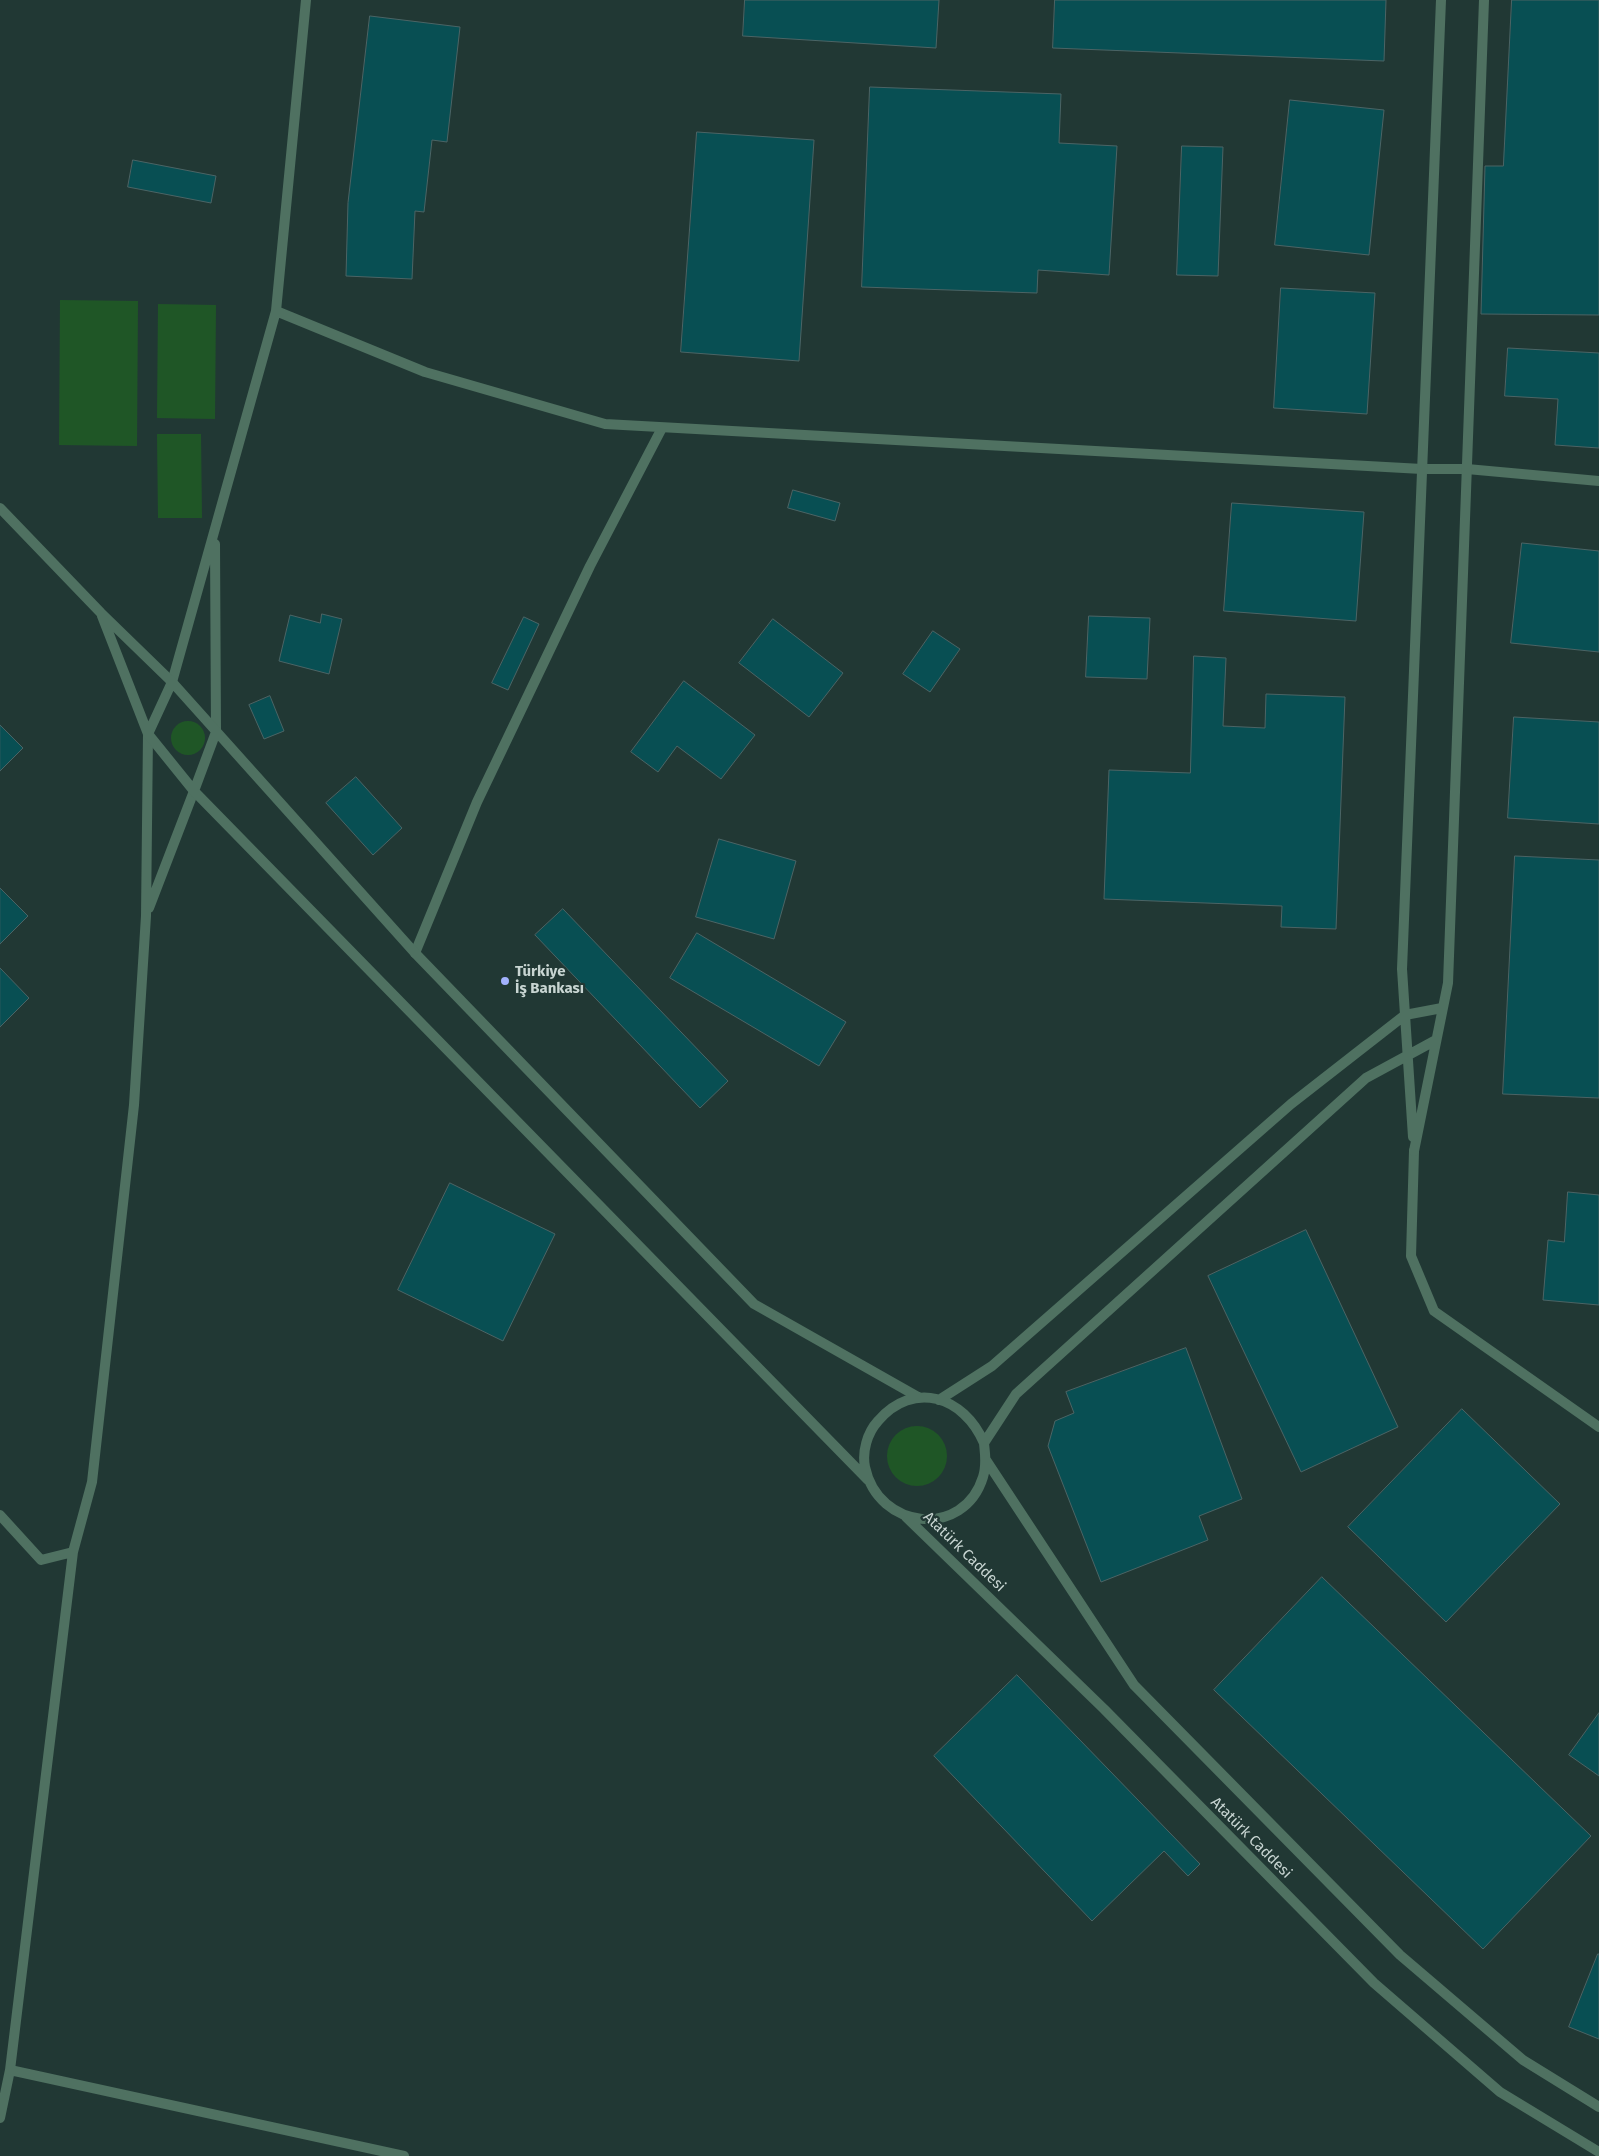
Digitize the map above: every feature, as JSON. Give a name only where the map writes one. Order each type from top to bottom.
[{"type":"street","points":[[0,2118],[10,2070],[73,1552],[92,1482],[134,1105],[146,916],[148,734],[172,682],[276,311],[306,0]]},
{"type":"street","points":[[1441,0],[1402,969],[1414,1151],[1411,1256],[1434,1311],[1599,1427]]},
{"type":"street","points":[[1414,1151],[1448,983],[1484,0]]},
{"type":"street","points":[[276,311],[425,372],[604,424],[1422,470],[1466,469],[1599,481]]},
{"type":"street","points":[[415,953],[477,802],[590,566],[662,428]]},
{"type":"street","points":[[0,508],[101,613],[172,682],[415,953],[754,1304],[920,1398]]},
{"type":"street","points":[[146,916],[216,732],[215,533]]},
{"type":"street","points":[[101,613],[148,734],[194,791],[868,1480],[877,1496],[890,1508],[905,1516],[921,1520],[937,1519],[953,1513],[966,1504],[977,1491],[984,1476],[986,1460],[984,1443],[977,1428],[967,1415],[954,1405],[938,1400],[920,1398],[902,1402],[886,1412],[873,1426],[866,1443],[864,1462],[868,1480]]},
{"type":"street","points":[[938,1400],[992,1366],[1291,1104],[1405,1015],[1442,1008]]},
{"type":"street","points":[[984,1443],[1016,1394],[1023,1387],[1366,1078],[1436,1040]]},
{"type":"street","name":"Atatürk Caddesi","points":[[986,1460],[1134,1685],[1400,1955],[1523,2060],[1599,2107]]},
{"type":"street","points":[[0,1516],[41,1560],[73,1552]]},
{"type":"street","name":"Atatürk Caddesi","points":[[905,1516],[1104,1709],[1374,1983],[1500,2092],[1599,2152]]},
{"type":"street","points":[[10,2070],[404,2156]]},
{"type":"green space","points":[[60,300],[138,301],[137,446],[59,445]]},
{"type":"green space","points":[[158,304],[216,305],[215,419],[157,418]]},
{"type":"green space","points":[[157,434],[201,434],[202,518],[158,518]]},
{"type":"green space","points":[[188,721],[195,722],[200,726],[204,731],[204,745],[200,750],[195,754],[188,755],[181,754],[176,750],[172,745],[171,738],[172,731],[176,726],[181,722]]},
{"type":"green space","points":[[911,1426],[923,1426],[934,1431],[942,1439],[947,1450],[945,1468],[934,1481],[923,1486],[911,1486],[900,1481],[892,1473],[887,1462],[887,1450],[892,1439],[900,1431]]},
{"type":"building","points":[[745,0],[939,0],[936,48],[743,36]]},
{"type":"building","points":[[1055,0],[1386,0],[1384,61],[1053,48]]},
{"type":"building","points":[[1512,0],[1599,0],[1599,315],[1481,314],[1485,166],[1503,166]]},
{"type":"building","points":[[370,16],[460,27],[447,142],[432,140],[424,212],[415,211],[412,279],[346,276],[348,203]]},
{"type":"building","points":[[870,87],[1061,94],[1059,143],[1117,146],[1109,275],[1038,270],[1037,293],[862,287]]},
{"type":"building","points":[[1290,100],[1384,110],[1369,255],[1275,245]]},
{"type":"building","points":[[697,132],[814,140],[799,361],[681,352]]},
{"type":"building","points":[[1182,146],[1223,147],[1218,276],[1177,275]]},
{"type":"building","points":[[133,160],[216,176],[211,203],[128,187]]},
{"type":"building","points":[[1281,288],[1375,293],[1367,414],[1274,408]]},
{"type":"building","points":[[1508,348],[1599,353],[1599,448],[1555,445],[1558,399],[1505,396]]},
{"type":"building","points":[[793,490],[840,503],[835,521],[788,508]]},
{"type":"building","points":[[1232,503],[1364,512],[1356,621],[1224,611]]},
{"type":"building","points":[[1522,543],[1599,551],[1599,652],[1511,643]]},
{"type":"building","points":[[322,614],[342,619],[329,674],[279,661],[290,615],[320,623]]},
{"type":"building","points":[[1089,616],[1150,618],[1147,679],[1086,677]]},
{"type":"building","points":[[524,617],[539,624],[508,690],[492,683]]},
{"type":"building","points":[[773,619],[843,673],[809,717],[739,663]]},
{"type":"building","points":[[933,631],[960,649],[930,692],[903,674]]},
{"type":"building","points":[[1194,656],[1226,658],[1223,726],[1265,728],[1266,694],[1345,697],[1336,929],[1281,927],[1282,906],[1104,899],[1109,770],[1190,773]]},
{"type":"building","points":[[684,681],[755,735],[721,779],[677,746],[658,772],[631,752]]},
{"type":"building","points":[[270,696],[284,731],[264,739],[249,705]]},
{"type":"building","points":[[1514,717],[1599,722],[1599,824],[1508,818]]},
{"type":"building","points":[[0,725],[23,748],[0,771]]},
{"type":"building","points":[[356,777],[402,828],[373,855],[326,803]]},
{"type":"building","points":[[719,839],[796,861],[774,939],[696,917]]},
{"type":"building","points":[[1515,856],[1599,860],[1599,1098],[1503,1094]]},
{"type":"building","points":[[0,888],[28,916],[0,944]]},
{"type":"building","points":[[563,909],[728,1081],[700,1108],[535,935]]},
{"type":"building","points":[[697,933],[846,1022],[819,1066],[670,978]]},
{"type":"building","points":[[0,968],[29,998],[0,1027]]},
{"type":"building","points":[[450,1183],[555,1234],[503,1341],[398,1290]]},
{"type":"building","points":[[1568,1192],[1599,1195],[1599,1305],[1543,1300],[1548,1240],[1564,1242]]},
{"type":"building","points":[[1306,1230],[1398,1427],[1301,1472],[1208,1276]]},
{"type":"building","points":[[1186,1348],[1242,1499],[1199,1516],[1208,1540],[1101,1582],[1048,1446],[1055,1421],[1074,1413],[1066,1392]]},
{"type":"building","points":[[1462,1409],[1560,1504],[1446,1622],[1348,1527]]},
{"type":"building","points":[[1322,1577],[1591,1836],[1483,1949],[1214,1690]]},
{"type":"building","points":[[1017,1675],[1200,1864],[1188,1876],[1164,1851],[1092,1921],[934,1756]]},
{"type":"building","points":[[1599,1713],[1599,1776],[1569,1755]]},
{"type":"building","points":[[1599,1954],[1599,2039],[1569,2027]]},
{"type":"place","name":"Türkiye İş Bankası","points":[[505,981]]}]
